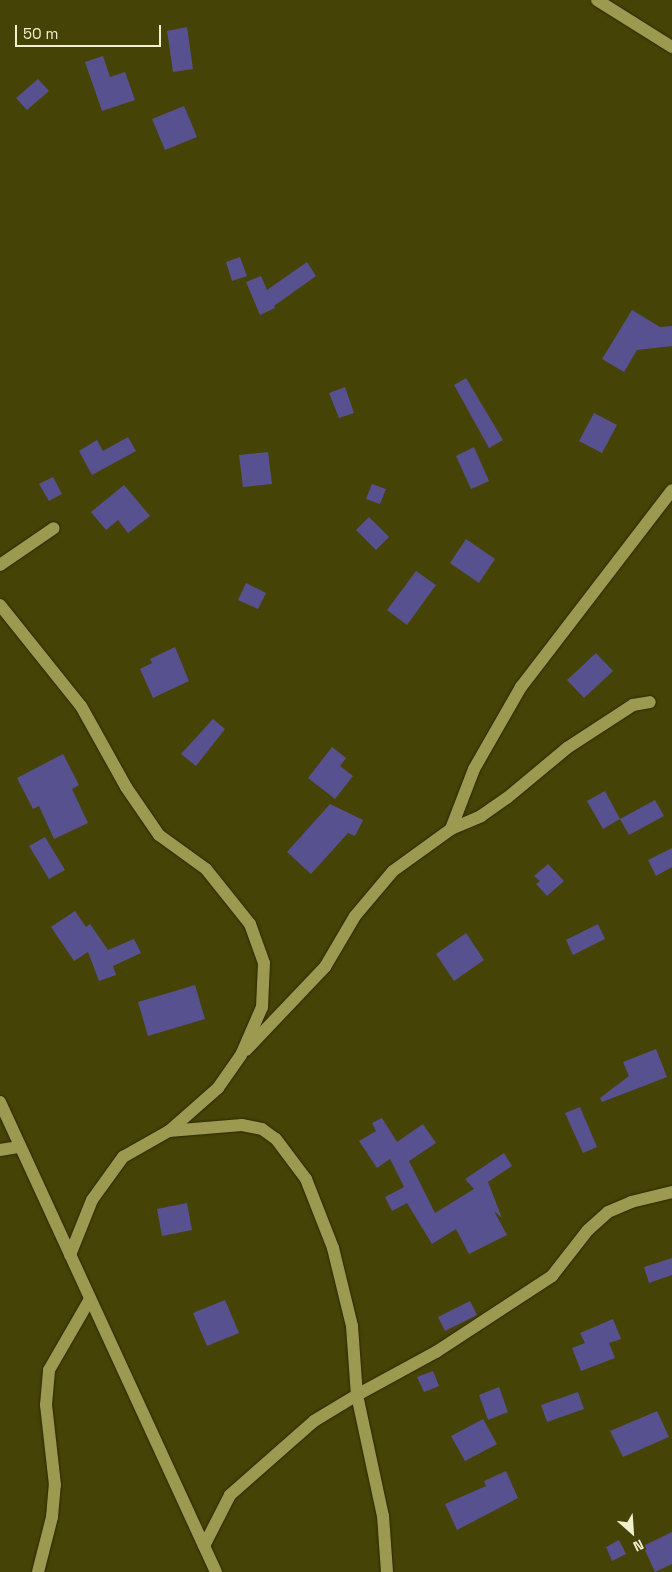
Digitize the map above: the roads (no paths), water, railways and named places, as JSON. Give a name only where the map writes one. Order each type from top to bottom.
[{"type":"street","points":[[596,0],[672,47]]},
{"type":"street","points":[[451,830],[474,769],[521,687],[672,490]]},
{"type":"street","points":[[0,565],[54,528]]},
{"type":"street","points":[[0,605],[81,706],[126,787],[159,835],[206,869],[250,924],[264,963],[262,1007],[241,1055]]},
{"type":"street","points":[[70,1255],[92,1200],[123,1157],[169,1131],[218,1088],[241,1055],[326,967],[355,916],[393,870],[451,830],[500,802],[567,748],[633,705],[650,702]]},
{"type":"street","points":[[0,1102],[216,1572]]},
{"type":"street","points":[[169,1131],[242,1125],[262,1129],[276,1139],[306,1179],[333,1248],[352,1326],[357,1395],[383,1516],[387,1572]]},
{"type":"street","points":[[0,1150],[20,1147]]},
{"type":"street","points":[[204,1546],[230,1496],[314,1421],[436,1352],[552,1276],[588,1230],[608,1212],[631,1202],[672,1192]]},
{"type":"street","points":[[38,1572],[52,1517],[55,1485],[46,1405],[49,1370],[90,1299]]}]
